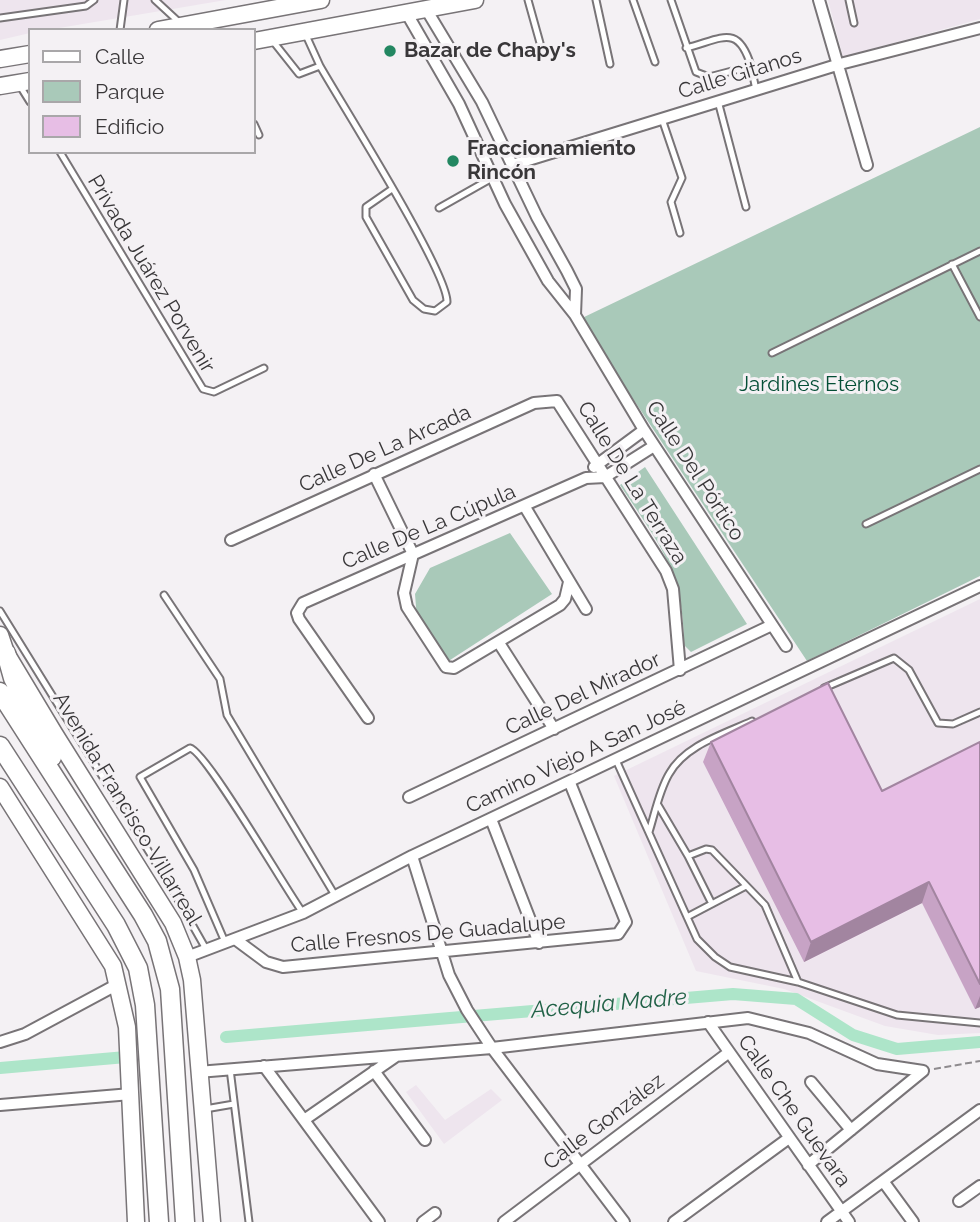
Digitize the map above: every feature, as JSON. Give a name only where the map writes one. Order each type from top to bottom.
[{"type":"highway","points":[[3,644],[13,678],[96,845]]},
{"type":"highway","name":"Avenida Francisco Villarreal","points":[[0,692],[143,915],[165,964],[170,989],[185,1222]]},
{"type":"highway","points":[[0,746],[116,925],[138,968],[145,1005],[159,1222]]},
{"type":"main road","points":[[192,26],[321,0]]},
{"type":"main road","points":[[256,41],[475,0]]},
{"type":"main road","points":[[0,59],[28,54]]},
{"type":"main road","points":[[0,86],[24,82]]},
{"type":"main road","name":"Avenida Francisco Villarreal","points":[[3,644],[161,902],[187,957],[212,1222]]},
{"type":"main road","points":[[0,787],[100,942],[118,984],[127,1027],[136,1222]]},
{"type":"street","points":[[819,0],[867,165]]},
{"type":"street","name":"Calle Del Pórtico","points":[[426,9],[482,102],[576,289],[575,315]]},
{"type":"street","name":"Calle Del Pórtico","points":[[406,12],[459,104],[492,178],[548,281],[575,315],[654,446],[786,646]]},
{"type":"street","name":"Calle Gitanos","points":[[512,165],[839,64],[980,28]]},
{"type":"street","name":"Calle De La Terraza","points":[[557,401],[666,571],[674,599],[680,670]]},
{"type":"street","name":"Calle De La Arcada","points":[[231,540],[534,403],[557,401]]},
{"type":"street","name":"Calle De La Cúpula","points":[[586,478],[596,464],[644,430]]},
{"type":"street","name":"Calle De La Cúpula","points":[[368,718],[299,619],[297,613],[309,599],[525,507],[586,478],[605,477],[654,446]]},
{"type":"street","points":[[374,474],[413,554],[404,593],[407,607],[442,664],[454,667],[560,605],[565,599],[569,582]]},
{"type":"street","points":[[525,507],[586,610]]},
{"type":"street","name":"Camino Viejo A San José","points":[[187,957],[303,913],[412,856],[980,586]]},
{"type":"street","name":"Calle Del Mirador","points":[[409,797],[772,625]]},
{"type":"street","points":[[499,643],[554,729]]},
{"type":"street","name":"Calle Fresnos De Guadalupe","points":[[230,941],[266,962],[283,967],[611,937],[624,930],[626,922],[570,783]]},
{"type":"street","points":[[491,819],[539,943]]},
{"type":"street","points":[[412,856],[449,975],[467,1010],[492,1048],[582,1163],[624,1222]]},
{"type":"street","points":[[0,1042],[25,1034],[118,984]]},
{"type":"street","points":[[198,1072],[492,1048],[748,1018],[809,1033],[877,1064],[923,1071]]},
{"type":"street","name":"Calle Che Guevara","points":[[708,1022],[849,1222]]},
{"type":"street","name":"Calle González","points":[[504,1222],[728,1054]]},
{"type":"street","points":[[304,1120],[397,1055]]},
{"type":"street","points":[[264,1066],[379,1222]]},
{"type":"street","points":[[374,1071],[425,1140]]},
{"type":"street","points":[[808,1166],[923,1071]]},
{"type":"street","points":[[811,1082],[851,1130]]},
{"type":"street","points":[[0,1105],[131,1094]]},
{"type":"street","points":[[827,1222],[980,1110]]},
{"type":"street","points":[[674,1222],[789,1138]]},
{"type":"street","points":[[883,1181],[914,1222]]},
{"type":"street","points":[[959,1201],[980,1186]]},
{"type":"street","points":[[423,1222],[435,1213]]},
{"type":"lane","points":[[0,18],[86,6],[94,0]]},
{"type":"lane","points":[[120,28],[124,0]]},
{"type":"lane","points":[[155,0],[192,26]]},
{"type":"lane","points":[[528,0],[540,43]]},
{"type":"lane","points":[[596,0],[610,64]]},
{"type":"lane","points":[[633,0],[654,62]]},
{"type":"lane","points":[[671,0],[691,64],[702,76],[751,66]]},
{"type":"lane","points":[[849,0],[854,23]]},
{"type":"lane","points":[[303,30],[320,66],[392,189],[443,283],[447,302],[435,311],[424,309],[413,300],[366,217],[366,207],[371,201],[392,189]]},
{"type":"lane","points":[[686,48],[728,37],[737,38],[743,44],[756,90]]},
{"type":"lane","points":[[271,38],[299,74],[320,66]]},
{"type":"lane","points":[[718,101],[746,207]]},
{"type":"lane","points":[[662,118],[682,178],[671,202],[680,233]]},
{"type":"lane","points":[[256,128],[259,135]]},
{"type":"lane","name":"Privada Juárez Porvenir","points":[[61,154],[203,390],[214,392],[264,368]]},
{"type":"lane","points":[[439,208],[492,178]]},
{"type":"lane","points":[[772,354],[980,251]]},
{"type":"lane","points":[[952,264],[980,317]]},
{"type":"lane","points":[[866,524],[980,469]]},
{"type":"lane","points":[[164,596],[220,679],[227,715],[336,897]]},
{"type":"lane","points":[[0,611],[172,889],[206,950]]},
{"type":"lane","points":[[811,694],[894,658],[909,670],[938,723],[953,724],[980,712]]},
{"type":"lane","points":[[649,832],[669,773],[681,758],[763,716]]},
{"type":"lane","points":[[230,941],[194,870],[140,777],[190,748],[198,751],[214,774],[303,913]]},
{"type":"lane","points":[[616,760],[687,917],[706,950],[730,967],[798,982],[897,1015],[980,1023]]},
{"type":"lane","points":[[658,804],[712,904]]},
{"type":"lane","points":[[688,856],[706,849],[712,850],[765,905],[798,982]]},
{"type":"lane","points":[[687,917],[746,886]]},
{"type":"lane","points":[[230,1069],[249,1222]]},
{"type":"lane","points":[[202,1109],[234,1104]]},
{"type":"path","points":[[923,1071],[980,1061]]},
{"type":"shaded area","points":[[0,0],[226,0],[59,28],[28,28],[28,33],[0,40]]},
{"type":"shaded area","points":[[828,0],[980,0],[980,19],[843,57]]},
{"type":"shaded area","points":[[980,599],[980,1033],[938,1035],[885,1026],[784,989],[696,971],[614,776]]},
{"type":"shaded area","points":[[416,1085],[445,1120],[491,1089],[502,1100],[444,1144],[406,1092]]},
{"type":"green space","name":"Jardines Eternos","points":[[980,127],[980,576],[807,661],[580,319]]},
{"type":"green space","points":[[645,467],[747,624],[691,652],[684,645],[679,597],[667,559],[620,485]]},
{"type":"green space","points":[[510,533],[552,594],[447,662],[417,619],[415,594],[430,568]]},
{"type":"building","points":[[828,683],[882,791],[980,742],[980,984],[929,882],[811,942],[711,742]]},
{"type":"waterway","name":"Acequia Madre","points":[[226,1037],[733,994],[796,999],[853,1035],[897,1049],[980,1042]]},
{"type":"waterway","name":"Acequia Madre","points":[[0,1068],[126,1057]]},
{"type":"place","name":"Bazar de Chapy's","points":[[390,51]]},
{"type":"place","name":"Fraccionamiento Rincón","points":[[453,161]]}]
